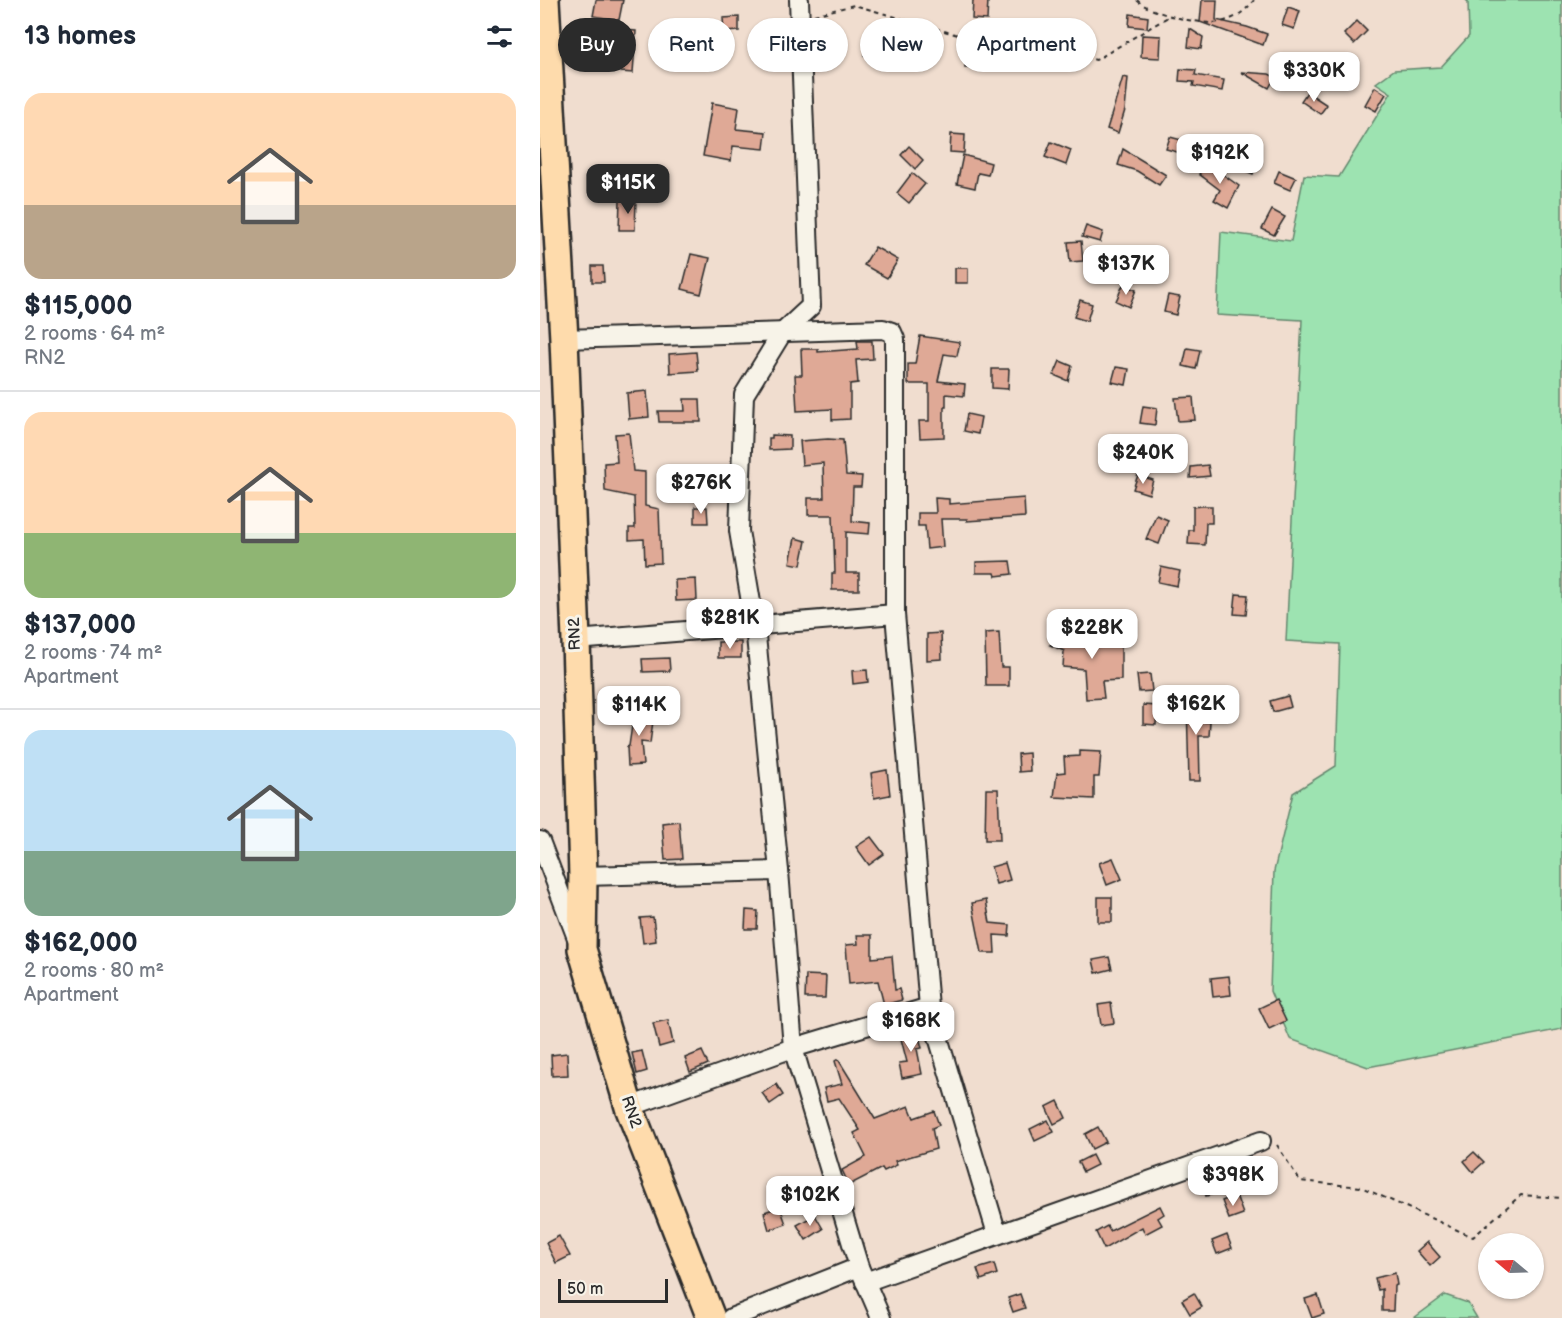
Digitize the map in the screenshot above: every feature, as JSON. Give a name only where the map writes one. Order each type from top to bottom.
[{"type":"main road","name":"RN2","points":[[545,0],[564,339],[576,640],[583,876],[582,949],[629,1107],[711,1318]]},
{"type":"street","points":[[799,9],[811,306],[782,333],[744,395],[739,531],[755,627],[779,871],[793,1048],[862,1274],[881,1318]]},
{"type":"street","points":[[564,339],[883,329],[892,332],[895,339],[895,614],[929,1007],[997,1234]]},
{"type":"street","points":[[576,640],[895,614]]},
{"type":"street","points":[[540,841],[582,949]]},
{"type":"street","points":[[583,876],[779,871]]},
{"type":"street","points":[[629,1107],[793,1048],[929,1007]]},
{"type":"street","points":[[731,1318],[862,1274],[997,1234],[1261,1141]]},
{"type":"path","points":[[1137,0],[1140,4],[1168,16],[1218,23],[1243,13],[1254,0]]},
{"type":"path","points":[[799,9],[854,5],[986,43],[1028,42],[1096,60],[1168,16]]},
{"type":"path","points":[[1261,1141],[1276,1143],[1300,1180],[1361,1187],[1473,1237],[1521,1195],[1562,1198]]},
{"type":"green space","points":[[1466,0],[1562,0],[1562,1029],[1368,1067],[1290,1039],[1270,991],[1274,871],[1293,793],[1336,766],[1340,644],[1286,641],[1302,320],[1217,315],[1221,232],[1291,241],[1304,175],[1339,177],[1391,93],[1376,83],[1394,70],[1441,67],[1469,36],[1468,2]]},
{"type":"green space","points":[[1445,1295],[1468,1303],[1477,1318],[1414,1318]]},
{"type":"building","points":[[596,0],[623,0],[619,18],[593,16]]},
{"type":"building","points":[[973,0],[988,0],[987,18],[972,18]]},
{"type":"building","points":[[1202,0],[1217,0],[1216,20],[1267,34],[1263,45],[1200,22]]},
{"type":"building","points":[[1288,7],[1300,11],[1294,29],[1282,25]]},
{"type":"building","points":[[1130,14],[1148,17],[1147,28],[1129,26]]},
{"type":"building","points":[[739,17],[739,31],[735,31],[735,18],[723,18]]},
{"type":"building","points":[[1357,21],[1367,31],[1354,44],[1344,34]]},
{"type":"building","points":[[1190,29],[1203,37],[1201,49],[1188,47]]},
{"type":"building","points":[[1142,35],[1161,36],[1160,58],[1141,57]]},
{"type":"building","points":[[1180,69],[1196,70],[1195,75],[1224,80],[1222,91],[1193,86],[1194,82],[1179,81]]},
{"type":"building","points":[[1241,72],[1269,74],[1275,77],[1269,88]]},
{"type":"building","points":[[1123,77],[1128,78],[1125,110],[1118,133],[1107,129]]},
{"type":"building","points":[[1375,87],[1386,94],[1376,111],[1365,105]]},
{"type":"building","points":[[1307,92],[1327,105],[1320,114],[1301,101]]},
{"type":"building","points":[[712,103],[739,108],[736,129],[766,132],[764,149],[733,146],[731,161],[703,156]]},
{"type":"building","points":[[951,134],[965,135],[964,153],[950,152]]},
{"type":"building","points":[[1170,137],[1189,142],[1185,154],[1166,149]]},
{"type":"building","points":[[1051,142],[1071,150],[1066,165],[1045,157]]},
{"type":"building","points":[[1246,145],[1258,149],[1253,174],[1238,168]]},
{"type":"building","points":[[909,146],[923,160],[915,169],[901,155]]},
{"type":"building","points":[[1123,149],[1166,175],[1159,185],[1137,171],[1118,165]]},
{"type":"building","points":[[963,155],[991,163],[988,175],[978,173],[975,188],[957,184]]},
{"type":"building","points":[[1207,163],[1239,186],[1228,208],[1214,200],[1220,190],[1199,174]]},
{"type":"building","points":[[1279,171],[1296,178],[1290,190],[1274,183]]},
{"type":"building","points":[[912,173],[925,184],[909,203],[897,193]]},
{"type":"building","points":[[620,200],[636,200],[635,230],[619,230]]},
{"type":"building","points":[[1272,210],[1285,217],[1274,235],[1262,229]]},
{"type":"building","points":[[1086,226],[1103,232],[1100,242],[1082,237]]},
{"type":"building","points":[[1081,241],[1083,261],[1070,262],[1068,242]]},
{"type":"building","points":[[875,247],[898,260],[887,278],[864,265]]},
{"type":"building","points":[[691,254],[710,258],[701,294],[682,289]]},
{"type":"building","points":[[592,266],[603,266],[604,282],[592,282]]},
{"type":"building","points":[[955,268],[968,268],[968,283],[955,283]]},
{"type":"building","points":[[1123,285],[1136,290],[1129,307],[1116,301]]},
{"type":"building","points":[[1168,295],[1180,297],[1176,315],[1164,312]]},
{"type":"building","points":[[1080,300],[1092,304],[1087,321],[1074,317]]},
{"type":"building","points":[[920,336],[960,342],[957,356],[944,354],[938,381],[965,384],[964,396],[946,394],[944,437],[920,438],[919,421],[929,421],[929,384],[908,384],[908,364],[915,364]]},
{"type":"building","points":[[857,341],[872,341],[873,359],[856,360],[858,383],[850,384],[850,419],[832,420],[832,409],[797,411],[795,375],[802,375],[801,349],[818,349],[818,352],[858,349]]},
{"type":"building","points":[[1187,348],[1200,350],[1196,369],[1183,366]]},
{"type":"building","points":[[696,352],[698,371],[670,373],[669,354]]},
{"type":"building","points":[[1060,361],[1072,366],[1068,381],[1054,375]]},
{"type":"building","points":[[1116,367],[1129,369],[1126,385],[1112,382]]},
{"type":"building","points":[[992,369],[1009,369],[1008,389],[992,388]]},
{"type":"building","points":[[647,391],[649,417],[629,419],[627,393]]},
{"type":"building","points":[[1193,397],[1195,420],[1178,421],[1175,398]]},
{"type":"building","points":[[684,399],[700,399],[701,422],[659,422],[658,411],[685,411]]},
{"type":"building","points":[[1143,406],[1157,408],[1155,425],[1140,423]]},
{"type":"building","points":[[967,414],[981,417],[978,434],[964,431]]},
{"type":"building","points":[[629,433],[633,471],[645,472],[645,506],[659,509],[661,563],[645,564],[644,539],[629,540],[629,528],[635,528],[634,497],[605,491],[604,463],[617,462],[615,434]]},
{"type":"building","points":[[772,435],[790,436],[790,449],[769,450],[769,438],[772,438]]},
{"type":"building","points":[[843,440],[846,475],[862,476],[861,487],[853,487],[852,521],[870,523],[869,534],[846,532],[846,573],[859,573],[859,590],[832,590],[832,573],[835,573],[833,515],[808,515],[808,498],[824,498],[823,463],[802,465],[800,441]]},
{"type":"building","points":[[1208,465],[1210,476],[1190,478],[1191,467]]},
{"type":"building","points":[[1138,475],[1153,480],[1149,494],[1133,489]]},
{"type":"building","points":[[935,498],[949,499],[949,504],[1024,498],[1025,517],[967,521],[967,519],[941,519],[943,547],[927,549],[925,526],[918,526],[918,513],[936,513]]},
{"type":"building","points":[[1212,506],[1212,523],[1206,523],[1205,545],[1188,544],[1189,530],[1193,530],[1193,507]]},
{"type":"building","points":[[695,507],[707,507],[708,523],[695,523]]},
{"type":"building","points":[[1156,515],[1168,520],[1159,544],[1146,539]]},
{"type":"building","points":[[795,538],[806,541],[801,565],[790,563]]},
{"type":"building","points":[[1010,561],[1012,574],[996,576],[995,573],[976,573],[976,562]]},
{"type":"building","points":[[1161,567],[1180,571],[1177,586],[1158,582]]},
{"type":"building","points":[[696,579],[697,600],[676,601],[675,580]]},
{"type":"building","points":[[1236,594],[1248,595],[1246,615],[1234,614]]},
{"type":"building","points":[[1071,631],[1090,632],[1089,640],[1121,641],[1121,680],[1102,681],[1104,698],[1086,699],[1084,669],[1063,667],[1064,651],[1050,645],[1070,636]]},
{"type":"building","points":[[999,632],[1001,667],[1009,667],[1009,686],[986,686],[985,633]]},
{"type":"building","points":[[941,633],[942,659],[927,660],[927,634]]},
{"type":"building","points":[[718,642],[741,642],[741,658],[718,658]]},
{"type":"building","points":[[669,658],[670,671],[643,672],[642,659]]},
{"type":"building","points":[[867,670],[868,682],[853,684],[852,671]]},
{"type":"building","points":[[1150,674],[1152,691],[1139,692],[1137,675]]},
{"type":"building","points":[[1288,696],[1291,707],[1273,712],[1270,701]]},
{"type":"building","points":[[1204,701],[1205,722],[1210,722],[1209,736],[1199,736],[1200,781],[1189,781],[1187,702]]},
{"type":"building","points":[[1143,705],[1157,706],[1156,725],[1143,724]]},
{"type":"building","points":[[634,712],[639,713],[640,717],[640,712],[654,714],[650,743],[641,742],[643,765],[628,766],[627,747]]},
{"type":"building","points":[[1080,751],[1101,752],[1099,777],[1094,777],[1094,799],[1054,797],[1057,773],[1065,772],[1064,757],[1080,756]]},
{"type":"building","points":[[1029,753],[1030,771],[1019,772],[1018,754]]},
{"type":"building","points":[[887,770],[890,795],[874,798],[871,773]]},
{"type":"building","points":[[986,789],[998,789],[1000,840],[985,840]]},
{"type":"building","points":[[679,821],[682,859],[665,860],[662,823]]},
{"type":"building","points":[[871,837],[884,854],[869,865],[856,847]]},
{"type":"building","points":[[1113,858],[1122,879],[1107,885],[1099,863]]},
{"type":"building","points":[[1005,863],[1010,880],[996,884],[991,867]]},
{"type":"building","points":[[1098,897],[1112,897],[1112,922],[1098,922]]},
{"type":"building","points":[[986,900],[990,923],[1010,925],[1009,936],[994,935],[995,953],[982,953],[972,903]]},
{"type":"building","points":[[746,910],[758,911],[757,929],[745,929]]},
{"type":"building","points":[[653,917],[656,941],[643,943],[640,918]]},
{"type":"building","points":[[857,935],[872,935],[872,958],[892,956],[895,990],[899,989],[902,1000],[884,1005],[878,981],[849,984],[846,945],[858,944]]},
{"type":"building","points":[[1109,957],[1112,969],[1096,973],[1093,960]]},
{"type":"building","points":[[806,975],[826,976],[825,998],[805,998]]},
{"type":"building","points":[[1229,976],[1231,995],[1213,997],[1211,978]]},
{"type":"building","points":[[1276,1000],[1286,1021],[1269,1029],[1259,1008]]},
{"type":"building","points":[[1111,1003],[1114,1023],[1101,1025],[1098,1005]]},
{"type":"building","points":[[668,1020],[673,1043],[659,1047],[653,1023]]},
{"type":"building","points":[[916,1026],[922,1048],[917,1049],[922,1074],[902,1078],[899,1063],[907,1062],[899,1031]]},
{"type":"building","points":[[642,1051],[647,1071],[637,1074],[632,1053]]},
{"type":"building","points":[[702,1051],[708,1064],[690,1072],[685,1058]]},
{"type":"building","points":[[567,1053],[568,1075],[552,1076],[551,1055]]},
{"type":"building","points":[[838,1059],[875,1119],[909,1106],[914,1118],[934,1111],[939,1125],[932,1128],[936,1149],[895,1161],[897,1165],[884,1171],[882,1168],[849,1185],[842,1170],[866,1157],[854,1133],[860,1130],[839,1098],[827,1101],[824,1088],[842,1084],[835,1061]]},
{"type":"building","points":[[776,1084],[783,1095],[770,1104],[762,1093]]},
{"type":"building","points":[[1058,1101],[1066,1118],[1054,1124],[1046,1107]]},
{"type":"building","points":[[1048,1120],[1054,1132],[1035,1141],[1030,1129]]},
{"type":"building","points":[[1098,1127],[1106,1142],[1092,1149],[1085,1134]]},
{"type":"building","points":[[1474,1152],[1484,1162],[1473,1172],[1464,1161]]},
{"type":"building","points":[[1092,1155],[1097,1165],[1083,1172],[1078,1162]]},
{"type":"building","points":[[1217,1176],[1221,1192],[1206,1196],[1202,1179]]},
{"type":"building","points":[[1236,1195],[1243,1214],[1229,1219],[1222,1201]]},
{"type":"building","points":[[1160,1206],[1164,1214],[1158,1218],[1162,1225],[1145,1234],[1142,1227],[1104,1249],[1096,1232],[1107,1226],[1110,1231]]},
{"type":"building","points":[[780,1207],[786,1224],[769,1230],[764,1212]]},
{"type":"building","points":[[815,1215],[823,1229],[806,1240],[797,1225]]},
{"type":"building","points":[[1227,1235],[1232,1248],[1217,1254],[1212,1241]]},
{"type":"building","points":[[559,1236],[570,1256],[556,1263],[546,1243]]},
{"type":"building","points":[[1427,1242],[1440,1257],[1430,1266],[1417,1251]]},
{"type":"building","points":[[994,1264],[997,1274],[981,1280],[977,1269]]},
{"type":"building","points":[[1395,1273],[1397,1285],[1394,1286],[1393,1311],[1382,1311],[1382,1289],[1378,1290],[1375,1278]]},
{"type":"building","points":[[1194,1293],[1202,1307],[1190,1314],[1182,1300]]},
{"type":"building","points":[[1020,1294],[1025,1308],[1013,1312],[1008,1298]]},
{"type":"building","points":[[1318,1295],[1324,1314],[1312,1318],[1305,1299]]}]
